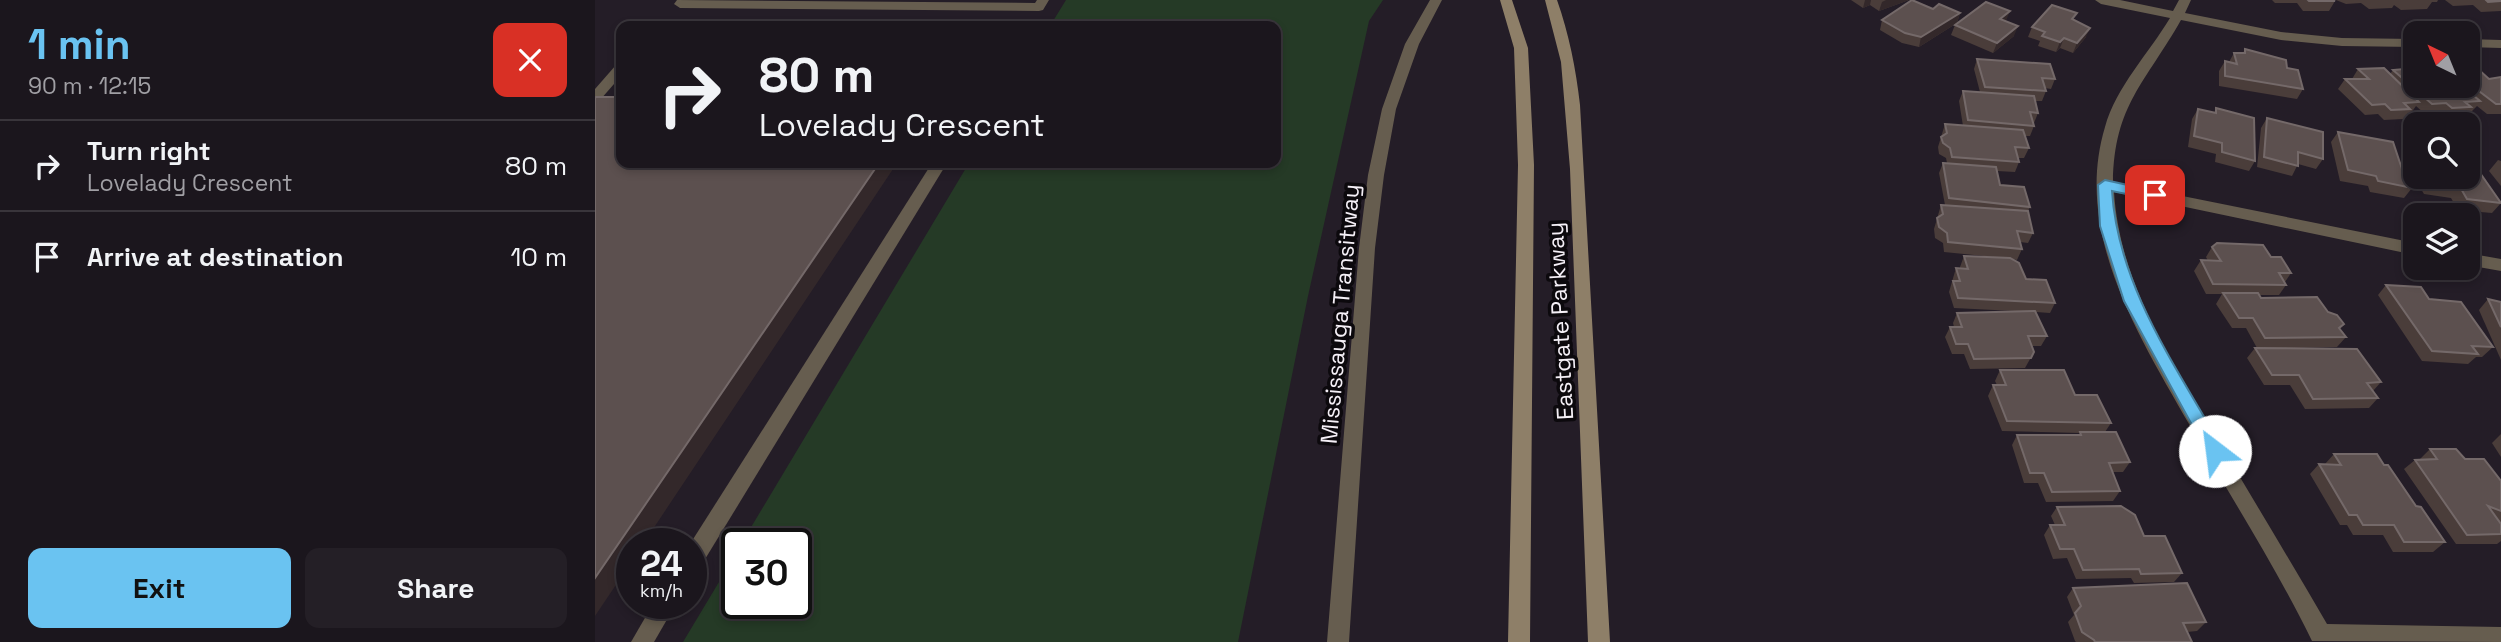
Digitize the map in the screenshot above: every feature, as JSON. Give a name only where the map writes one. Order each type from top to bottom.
[{"type":"main road","name":"Eastgate Parkway","points":[[1506,0],[1521,48],[1526,164],[1519,642]]},
{"type":"main road","name":"Eastgate Parkway","points":[[1551,0],[1560,23],[1572,96],[1577,157],[1599,642]]},
{"type":"street","points":[[684,0],[680,4],[1039,7],[1043,0]]},
{"type":"street","name":"Mississauga Transitway","points":[[1338,642],[1367,248],[1376,174],[1389,109],[1412,44],[1436,0]]},
{"type":"street","points":[[2101,0],[2182,8],[2301,39],[2403,43]]},
{"type":"street","points":[[2182,8],[2115,117],[2107,150],[2107,226],[2132,301],[2150,337],[2323,638],[2501,638]]},
{"type":"street","points":[[2480,43],[2501,44]]},
{"type":"street","points":[[595,97],[616,74]]},
{"type":"street","points":[[707,536],[936,168]]},
{"type":"street","points":[[2105,185],[2403,247]]},
{"type":"street","points":[[2480,262],[2501,265]]},
{"type":"street","points":[[642,642],[656,619]]},
{"type":"green space","points":[[1066,0],[1383,0],[1369,21],[1308,296],[1238,642],[683,642],[697,619],[707,619],[707,602],[721,579],[721,619],[812,619],[812,528],[751,528],[966,168],[1281,168],[1281,21],[1053,21]]},
{"type":"building","points":[[1912,0],[1933,9],[1939,4],[1960,13],[1921,37],[1905,33],[1882,20]]},
{"type":"building","points":[[1986,2],[2010,11],[2000,19],[2018,26],[1997,43],[1955,25]]},
{"type":"building","points":[[2052,5],[2077,13],[2072,19],[2090,28],[2077,43],[2064,38],[2060,42],[2042,36],[2045,32],[2032,27]]},
{"type":"building","points":[[2245,49],[2286,60],[2287,68],[2298,70],[2303,89],[2225,76],[2225,61],[2237,64],[2234,53],[2245,53]]},
{"type":"building","points":[[1977,59],[2050,64],[2055,79],[2042,78],[2046,91],[1985,87]]},
{"type":"building","points":[[2384,68],[2403,86],[2403,98],[2415,98],[2419,102],[2404,103],[2410,109],[2391,110],[2385,104],[2372,105],[2345,79],[2369,79],[2358,69]]},
{"type":"building","points":[[2403,69],[2403,79],[2393,70]]},
{"type":"building","points":[[2480,71],[2489,79],[2501,77],[2501,104],[2496,104],[2480,92]]},
{"type":"building","points":[[1963,91],[2034,96],[2038,113],[2030,112],[2034,126],[1968,120]]},
{"type":"building","points":[[616,97],[616,168],[876,168],[629,528],[616,528],[616,547],[595,578],[595,98]]},
{"type":"building","points":[[2425,98],[2476,98],[2480,101],[2465,102],[2471,107],[2452,108],[2446,103],[2432,104]]},
{"type":"building","points":[[2216,108],[2254,118],[2255,161],[2222,152],[2222,143],[2194,136],[2198,109],[2216,113]]},
{"type":"building","points":[[2267,118],[2323,132],[2323,159],[2298,152],[2298,166],[2264,157]]},
{"type":"building","points":[[1945,124],[2023,130],[2029,148],[2015,147],[2019,162],[1952,157],[1950,148],[1943,143],[1941,137],[1947,133]]},
{"type":"building","points":[[2338,132],[2393,142],[2403,169],[2403,186],[2378,181],[2376,176],[2348,170]]},
{"type":"building","points":[[1943,163],[1996,167],[2000,185],[2024,187],[2030,207],[1949,198]]},
{"type":"building","points":[[2480,173],[2501,203],[2467,199],[2461,189],[2480,189]]},
{"type":"building","points":[[1941,205],[2028,211],[2033,233],[2017,231],[2022,249],[1948,242],[1947,233],[1939,227],[1937,218],[1943,214]]},
{"type":"building","points":[[2217,243],[2263,245],[2271,257],[2281,257],[2291,273],[2279,273],[2286,285],[2213,284],[2201,260],[2221,261],[2212,247]]},
{"type":"building","points":[[1964,256],[2010,258],[2019,263],[2026,279],[2046,280],[2055,303],[1958,298],[1953,281],[1960,281],[1956,268],[1968,269]]},
{"type":"building","points":[[2386,285],[2421,287],[2429,299],[2461,302],[2493,347],[2472,346],[2478,354],[2432,351]]},
{"type":"building","points":[[2223,293],[2258,293],[2261,298],[2317,297],[2328,312],[2337,315],[2344,324],[2339,328],[2346,337],[2265,338],[2253,318],[2239,318]]},
{"type":"building","points":[[2488,299],[2501,302],[2501,327]]},
{"type":"building","points":[[2035,311],[2047,336],[2028,336],[2034,352],[2031,358],[1974,359],[1968,344],[1956,344],[1950,327],[1962,327],[1957,313]]},
{"type":"building","points":[[2255,348],[2357,349],[2381,382],[2367,383],[2378,398],[2313,399],[2299,375],[2272,375]]},
{"type":"building","points":[[2000,370],[2064,370],[2075,395],[2097,395],[2111,423],[2007,421],[1993,385],[2006,385]]},
{"type":"building","points":[[2080,432],[2116,432],[2130,462],[2109,463],[2120,491],[2052,492],[2044,473],[2030,473],[2017,435],[2081,435]]},
{"type":"building","points":[[2430,449],[2456,449],[2465,459],[2484,459],[2501,481],[2501,511],[2488,506],[2501,524],[2501,534],[2467,535],[2415,460],[2437,459]]},
{"type":"building","points":[[2334,454],[2377,454],[2384,465],[2388,465],[2416,506],[2421,507],[2445,542],[2404,542],[2394,525],[2363,525],[2357,515],[2349,515],[2319,464],[2341,465]]},
{"type":"building","points":[[2121,506],[2135,515],[2144,536],[2165,536],[2182,573],[2141,574],[2139,569],[2083,570],[2074,549],[2060,549],[2050,525],[2065,525],[2057,507]]},
{"type":"building","points":[[2187,583],[2206,622],[2183,623],[2192,642],[2095,642],[2082,632],[2075,613],[2081,606],[2073,588]]},
{"type":"route","points":[[2155,195],[2105,185],[2107,226],[2132,301],[2215,451]]}]
